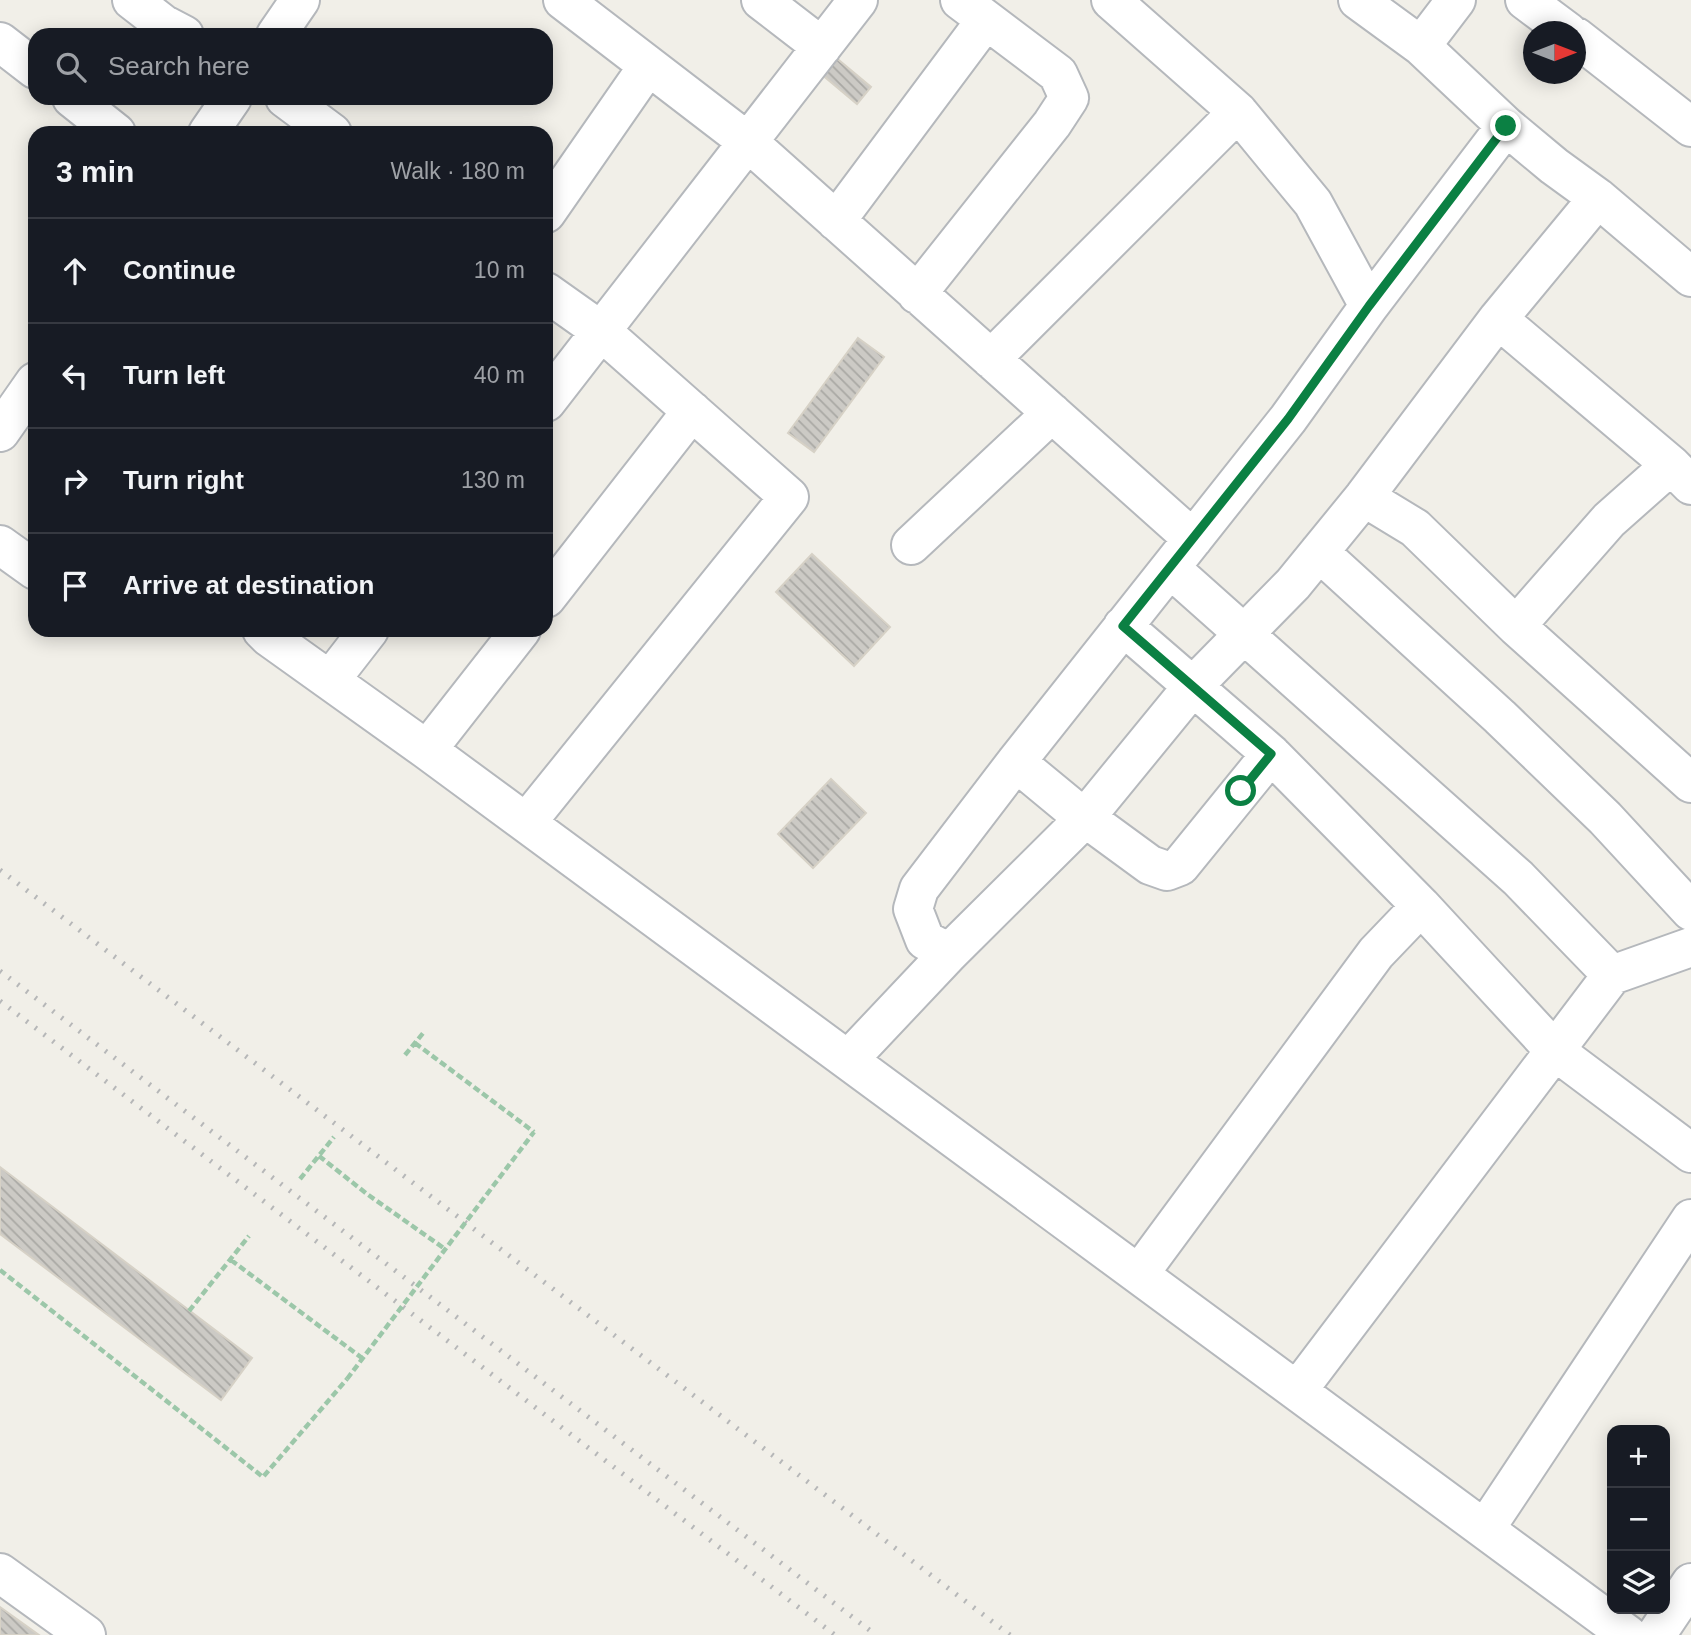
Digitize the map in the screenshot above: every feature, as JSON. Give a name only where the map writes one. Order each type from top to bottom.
[{"type":"street","points":[[132,0],[171,28]]},
{"type":"street","points":[[281,28],[300,0]]},
{"type":"street","points":[[563,0],[748,142],[1193,539]]},
{"type":"street","points":[[761,0],[822,47]]},
{"type":"street","points":[[553,393],[859,0]]},
{"type":"street","points":[[1111,0],[1238,113],[1313,203],[1369,306]]},
{"type":"street","points":[[1358,0],[1421,46],[1506,126],[1598,198],[1691,277]]},
{"type":"street","points":[[1421,46],[1456,0]]},
{"type":"street","points":[[1525,0],[1553,21]]},
{"type":"street","points":[[836,221],[973,10],[1058,74],[1069,98],[1052,124],[918,294]]},
{"type":"street","points":[[0,42],[28,64]]},
{"type":"street","points":[[1586,45],[1691,127]]},
{"type":"street","points":[[553,203],[648,66]]},
{"type":"street","points":[[81,105],[107,126]]},
{"type":"street","points":[[213,126],[227,105]]},
{"type":"street","points":[[294,105],[323,126]]},
{"type":"street","points":[[991,359],[1238,113]]},
{"type":"street","points":[[949,953],[925,940],[913,909],[919,889],[1016,762],[1288,419],[1369,306],[1506,126]]},
{"type":"street","points":[[848,1060],[949,953],[1084,818],[1192,686],[1293,584],[1364,497],[1499,319],[1598,198]]},
{"type":"street","points":[[526,823],[789,497],[601,331],[553,297]]},
{"type":"street","points":[[1499,319],[1681,475],[1609,520],[1516,626]]},
{"type":"street","points":[[0,432],[28,392]]},
{"type":"street","points":[[553,589],[692,411]]},
{"type":"street","points":[[911,545],[1052,413]]},
{"type":"street","points":[[1364,497],[1415,528],[1516,626],[1691,783]]},
{"type":"street","points":[[0,545],[28,565]]},
{"type":"street","points":[[1319,552],[1519,735],[1605,818],[1691,911]]},
{"type":"street","points":[[1170,568],[1518,878],[1612,975]]},
{"type":"street","points":[[1123,626],[1271,754],[1421,906],[1555,1051],[1691,1153]]},
{"type":"street","points":[[269,637],[331,679],[1628,1635]]},
{"type":"street","points":[[331,679],[364,637]]},
{"type":"street","points":[[427,750],[516,637]]},
{"type":"street","points":[[1016,762],[1084,818],[1150,866],[1167,871],[1180,866],[1271,754]]},
{"type":"street","points":[[1139,1274],[1376,953],[1421,906]]},
{"type":"street","points":[[1297,1391],[1612,975],[1691,947]]},
{"type":"street","points":[[1485,1529],[1691,1219]]},
{"type":"street","points":[[0,1573],[86,1635]]},
{"type":"street","points":[[1656,1635],[1691,1583]]},
{"type":"path","points":[[405,1055],[424,1032]]},
{"type":"path","points":[[0,1270],[263,1477],[362,1358],[534,1132],[415,1043]]},
{"type":"path","points":[[300,1179],[334,1137]]},
{"type":"path","points":[[319,1156],[445,1249]]},
{"type":"path","points":[[189,1311],[249,1236]]},
{"type":"path","points":[[231,1260],[362,1358]]},
{"type":"building","points":[[834,56],[871,87],[857,104],[820,73]]},
{"type":"building","points":[[858,338],[884,357],[814,452],[788,433]]},
{"type":"building","points":[[812,554],[890,627],[854,666],[776,592]]},
{"type":"building","points":[[831,779],[866,813],[813,868],[778,834]]},
{"type":"building","points":[[0,1167],[252,1358],[221,1400],[0,1234]]},
{"type":"building","points":[[0,1607],[39,1635],[0,1635]]},
{"type":"railway","points":[[0,870],[1010,1635]]},
{"type":"railway","points":[[0,971],[876,1635]]},
{"type":"railway","points":[[0,1001],[835,1635]]},
{"type":"route","points":[[1241,791],[1271,754],[1123,626],[1288,419],[1369,306],[1506,126]]}]
